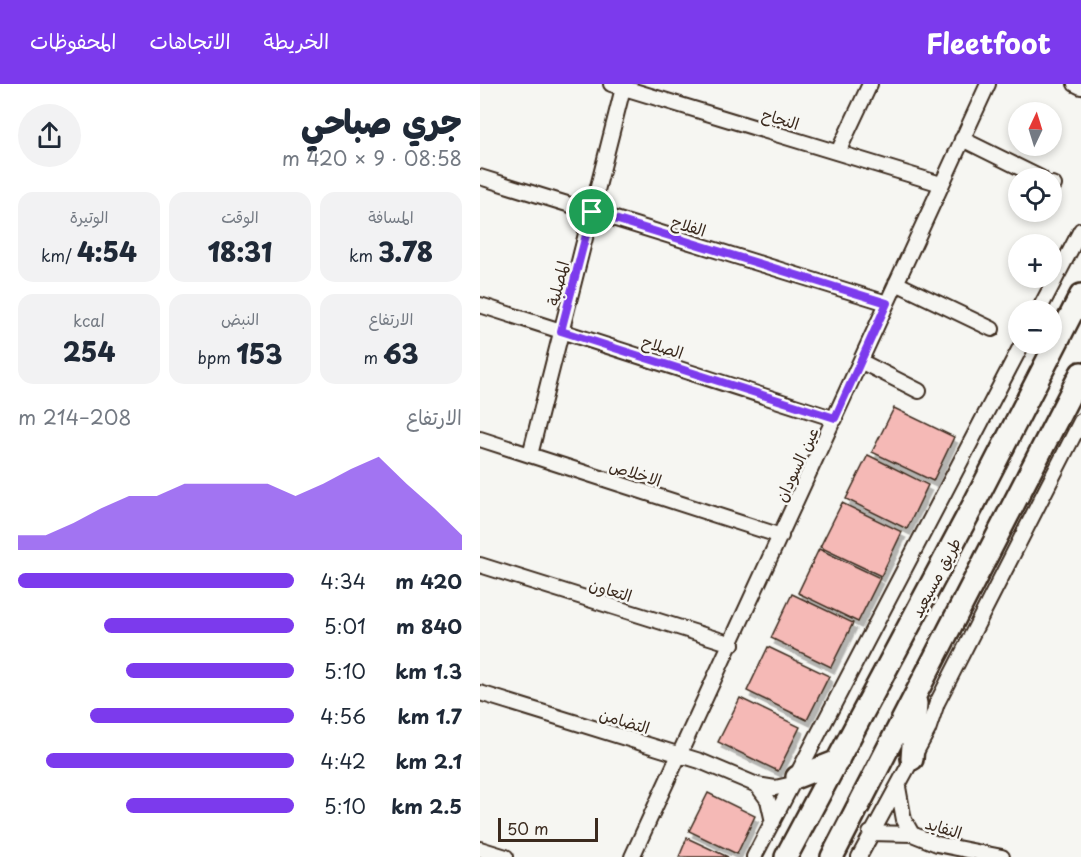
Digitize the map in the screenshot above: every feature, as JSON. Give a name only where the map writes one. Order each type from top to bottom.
[{"type":"highway","name":"طريق مسيعيد","points":[[786,857],[1081,295]]},
{"type":"highway","points":[[832,857],[1081,373]]},
{"type":"highway","points":[[912,759],[918,690]]},
{"type":"highway","points":[[795,781],[838,761]]},
{"type":"street","points":[[838,153],[870,84]]},
{"type":"street","name":"عين السودان","points":[[632,857],[862,362],[988,84]]},
{"type":"street","points":[[1075,84],[1081,87]]},
{"type":"street","name":"النجاح","points":[[619,85],[941,184]]},
{"type":"street","name":"المصلبة","points":[[530,455],[592,212],[619,85]]},
{"type":"street","points":[[962,139],[1021,168]]},
{"type":"street","name":"الفلاح","points":[[480,177],[887,303]]},
{"type":"street","points":[[1044,300],[1081,230]]},
{"type":"street","points":[[896,283],[992,328]]},
{"type":"street","name":"الصلاح","points":[[480,305],[835,418]]},
{"type":"street","name":"طريق مسيعيد","points":[[754,857],[1017,354]]},
{"type":"street","points":[[862,362],[918,391]]},
{"type":"street","points":[[859,857],[928,729],[937,703],[1081,421]]},
{"type":"street","name":"الاخلاص","points":[[480,439],[781,536]]},
{"type":"street","name":"التعاون","points":[[480,565],[732,644]]},
{"type":"street","name":"التضامن","points":[[480,693],[680,755],[757,785],[775,788],[795,781]]},
{"type":"street","points":[[757,785],[768,800],[773,822]]},
{"type":"street","name":"النفايد","points":[[898,787],[904,820],[912,834]]},
{"type":"street","name":"النفايد","points":[[870,833],[912,834],[937,844],[1002,857]]},
{"type":"street","points":[[486,853],[506,857]]},
{"type":"building","points":[[894,408],[954,437],[933,481],[872,452]]},
{"type":"building","points":[[868,455],[928,485],[907,529],[846,499]]},
{"type":"building","points":[[842,503],[902,532],[881,576],[820,547]]},
{"type":"building","points":[[819,549],[880,578],[858,622],[798,593]]},
{"type":"building","points":[[792,594],[853,623],[831,667],[771,638]]},
{"type":"building","points":[[768,647],[829,676],[807,720],[747,691]]},
{"type":"building","points":[[740,698],[800,727],[778,771],[718,742]]},
{"type":"building","points":[[708,793],[755,816],[737,854],[689,831]]},
{"type":"building","points":[[687,838],[728,857],[679,857]]},
{"type":"route","points":[[592,212],[887,303],[835,418],[561,331],[592,212]]}]
